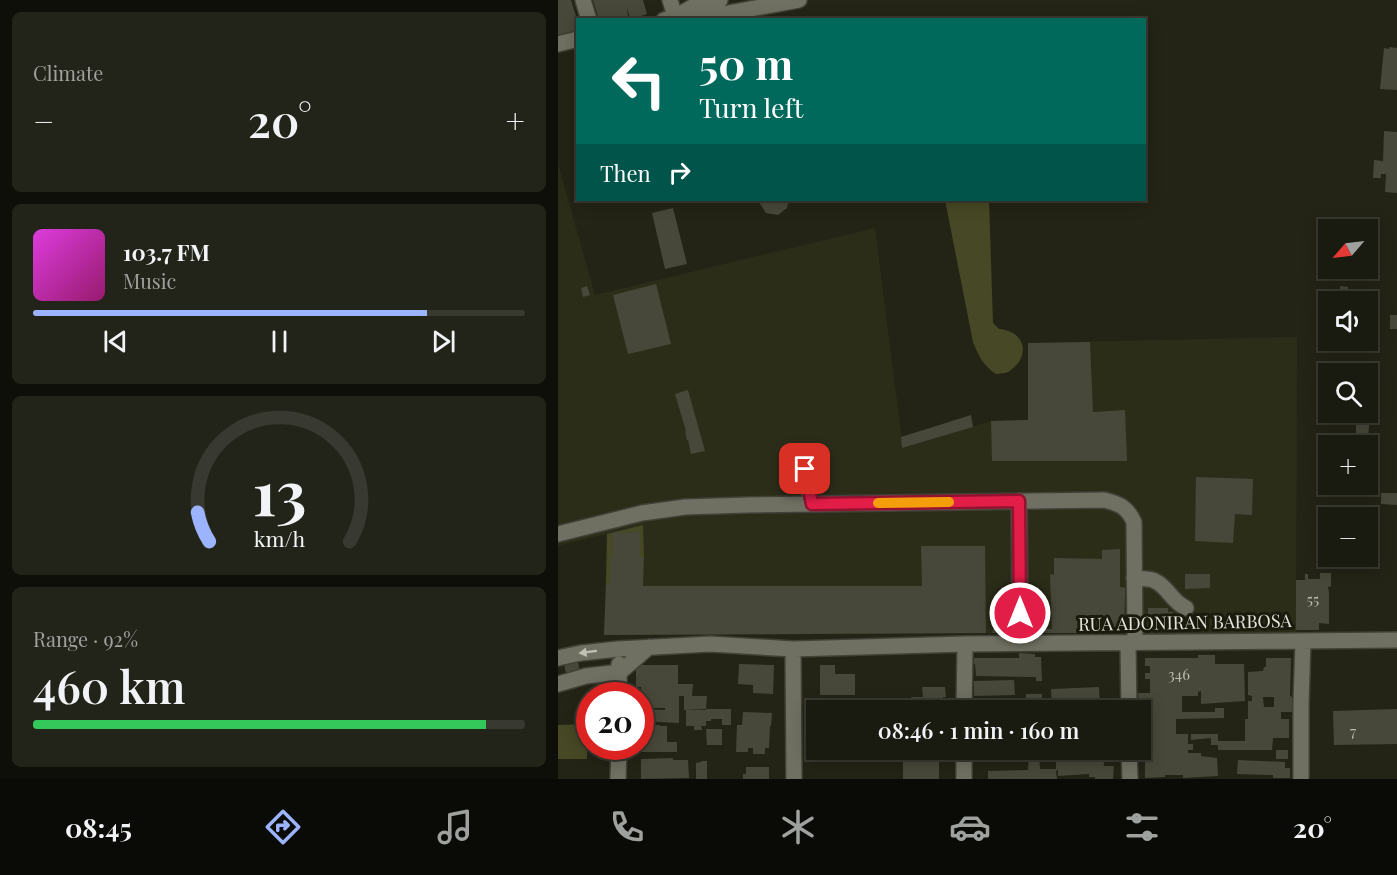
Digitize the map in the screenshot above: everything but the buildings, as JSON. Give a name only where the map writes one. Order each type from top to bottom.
[{"type":"street","points":[[583,0],[588,18]]},
{"type":"street","points":[[670,0],[669,18],[694,6],[720,0]]},
{"type":"street","points":[[700,18],[760,3],[799,0]]},
{"type":"street","points":[[558,44],[576,40]]},
{"type":"street","points":[[805,469],[812,504]]},
{"type":"street","points":[[558,534],[642,513],[685,507],[1104,500],[1115,503],[1124,507],[1134,522],[1129,700]]},
{"type":"street","points":[[1019,501],[1020,613]]},
{"type":"street","points":[[1134,578],[1153,580],[1164,587],[1179,605],[1186,608]]},
{"type":"street","name":"RUA ADONIRAN BARBOSA","points":[[558,658],[581,652],[710,644],[793,649],[965,644],[1397,640]]},
{"type":"street","points":[[1301,779],[1300,704],[1303,641]]},
{"type":"street","points":[[964,700],[965,644]]},
{"type":"street","points":[[558,684],[586,676],[620,672],[649,647]]},
{"type":"street","points":[[618,649],[620,682]]},
{"type":"street","points":[[793,649],[794,779]]},
{"type":"street","points":[[618,779],[619,760]]},
{"type":"street","points":[[964,760],[964,779]]},
{"type":"street","points":[[1129,760],[1130,779]]},
{"type":"shaded area","points":[[558,164],[595,295],[875,228],[903,448],[991,421],[1028,420],[1028,343],[1297,337],[1296,633],[604,635],[607,534],[558,546]]},
{"type":"shaded area","points":[[945,201],[989,201],[993,323],[999,329],[1015,334],[1023,351],[1021,358],[1011,370],[996,374],[982,360],[973,342]]},
{"type":"shaded area","points":[[643,525],[644,557],[640,557],[640,532],[613,534],[610,583],[606,584],[607,534]]},
{"type":"shaded area","points":[[576,724],[576,759],[558,759],[558,725]]},
{"type":"slow traffic","points":[[878,503],[949,502]]},
{"type":"route","points":[[805,469],[812,504],[1019,501],[1020,613]]}]
